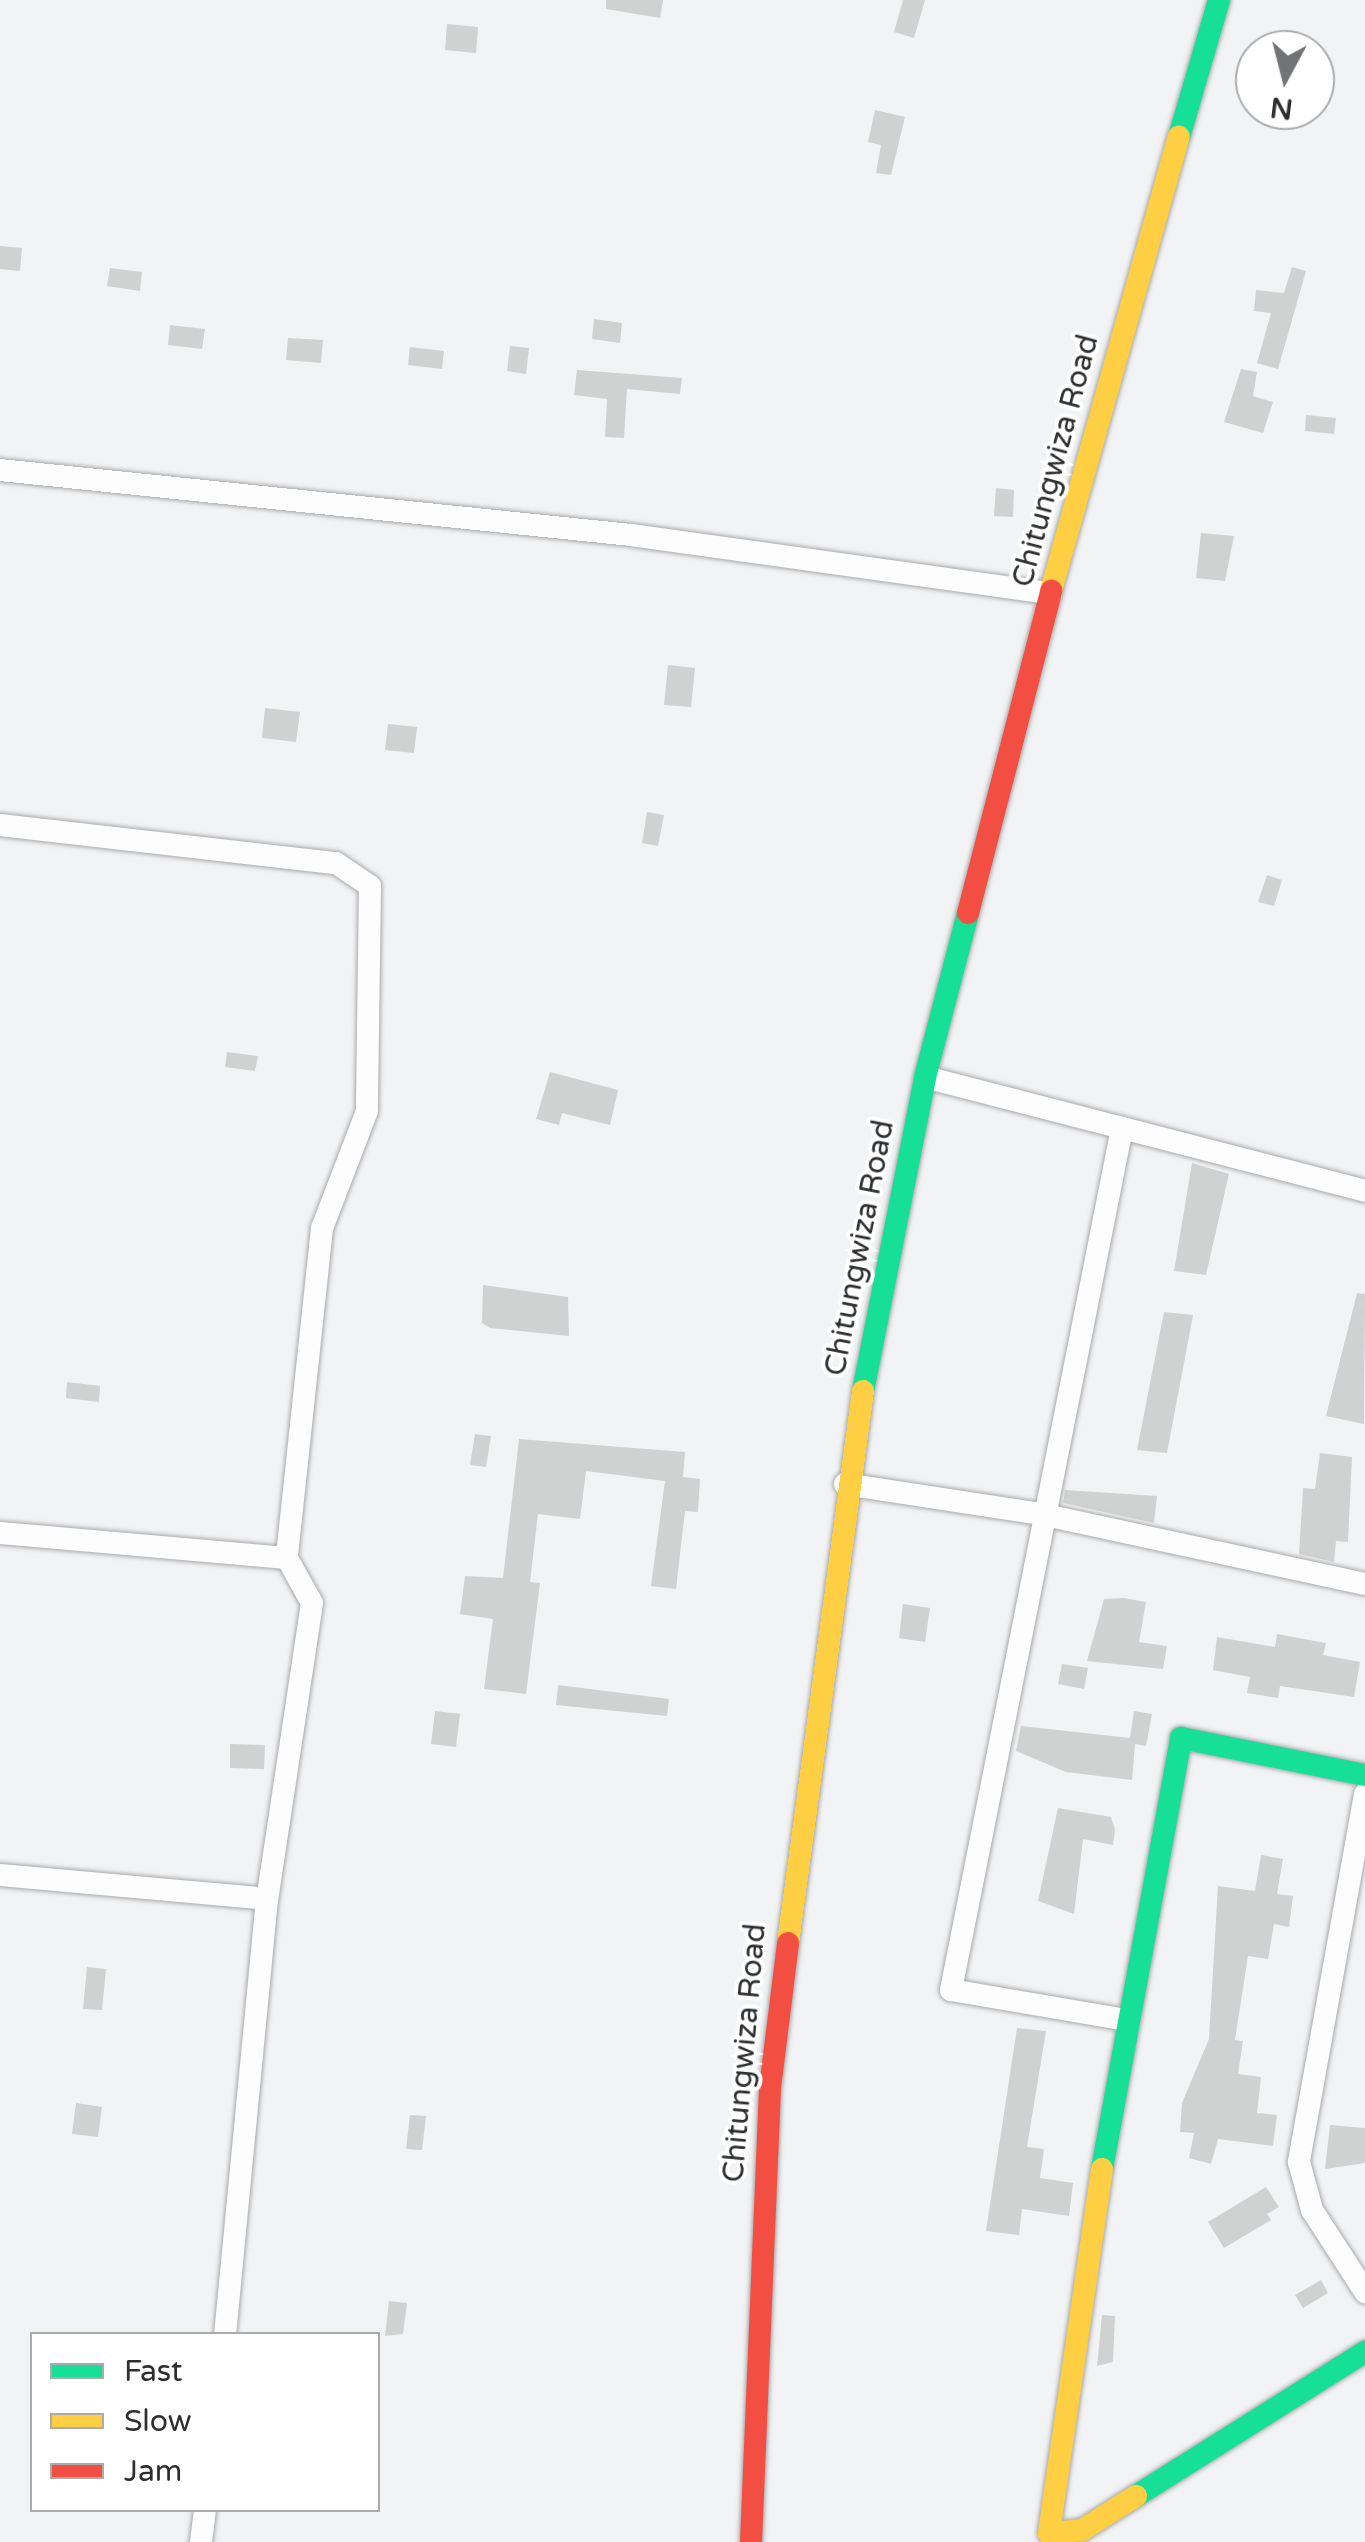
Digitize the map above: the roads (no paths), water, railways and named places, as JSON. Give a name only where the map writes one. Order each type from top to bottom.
[{"type":"main road","name":"Chitungwiza Road","points":[[751,2542],[770,2088],[798,1808],[845,1484],[925,1076],[1051,593],[1219,0]]},
{"type":"main road","points":[[1365,1776],[1181,1738],[1126,2020],[1049,2533],[1082,2530],[1365,2352]]},
{"type":"street","points":[[0,470],[631,535],[1051,593]]},
{"type":"street","points":[[0,825],[336,863],[370,886],[367,1111],[322,1228],[287,1558],[312,1603],[267,1899],[225,2332]]},
{"type":"street","points":[[925,1076],[1365,1191]]},
{"type":"street","points":[[1122,1128],[1040,1514],[951,1990],[1126,2020]]},
{"type":"street","points":[[845,1484],[1040,1514],[1365,1584]]},
{"type":"street","points":[[0,1534],[287,1558]]},
{"type":"street","points":[[1365,1794],[1299,2162],[1312,2210],[1365,2292]]},
{"type":"street","points":[[0,1875],[267,1899]]},
{"type":"street","points":[[200,2542],[205,2512]]}]
